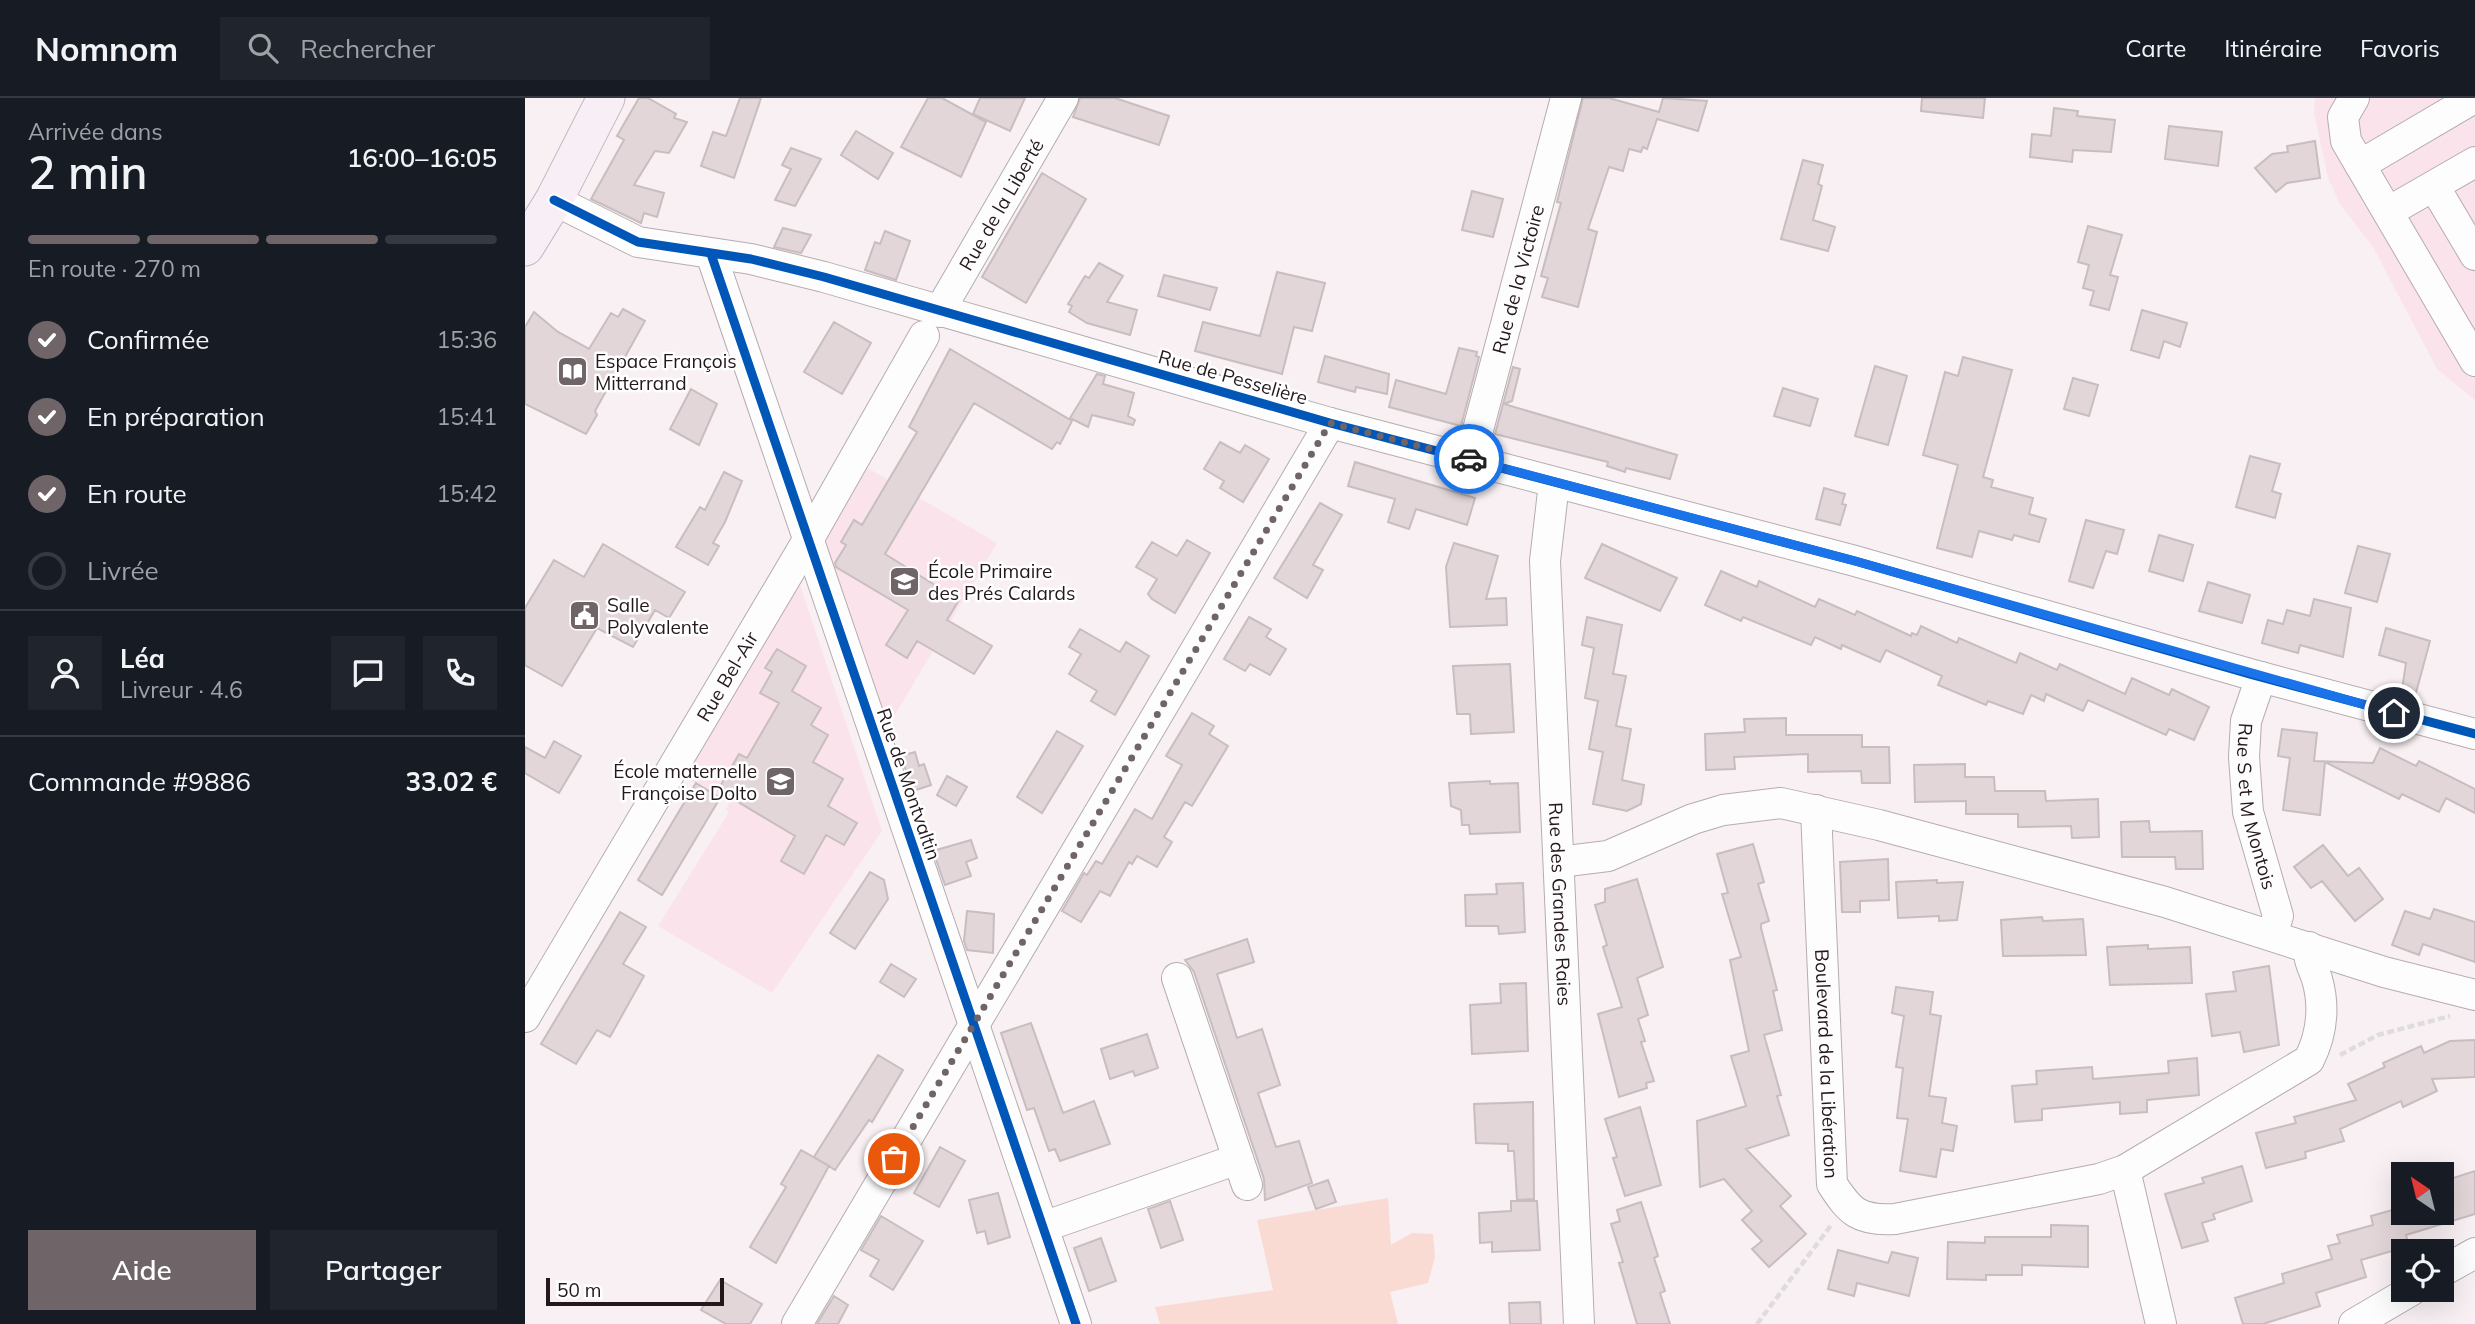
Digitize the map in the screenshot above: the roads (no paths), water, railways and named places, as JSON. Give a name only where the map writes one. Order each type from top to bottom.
[{"type":"main road","points":[[525,247],[554,200],[606,98]]},
{"type":"street","name":"Rue de la Liberté","points":[[932,324],[1063,98]]},
{"type":"street","name":"Rue de la Victoire","points":[[1470,460],[1566,98]]},
{"type":"street","points":[[2354,98],[2343,117],[2343,128],[2360,165],[2475,360]]},
{"type":"street","points":[[2360,165],[2475,98]]},
{"type":"street","points":[[2388,212],[2475,162]]},
{"type":"street","points":[[2434,186],[2475,256]]},
{"type":"street","name":"Rue de Pesselière","points":[[554,200],[638,242],[785,267],[932,324],[1330,423],[1855,561],[2261,677],[2475,734]]},
{"type":"street","name":"Rue de Montvaltin","points":[[711,254],[1076,1324]]},
{"type":"street","name":"Rue Bel-Air","points":[[525,1017],[808,540],[932,324]]},
{"type":"street","points":[[797,1324],[1330,423]]},
{"type":"street","name":"Rue des Grandes Raies","points":[[1554,483],[1545,561],[1579,1324]]},
{"type":"street","name":"Rue S et M Montois","points":[[2261,677],[2246,721],[2244,757],[2248,811],[2277,916],[2272,935]]},
{"type":"street","points":[[1559,862],[1608,856],[1693,819],[1723,810],[1781,803],[2139,895],[2384,972],[2467,1005]]},
{"type":"street","name":"Boulevard de la Libération","points":[[1816,810],[1832,1184],[1847,1207],[1873,1220],[1895,1219],[2099,1179],[2125,1170]]},
{"type":"street","points":[[2161,1324],[2125,1170],[2309,1060],[2320,1039],[2322,1004],[2309,959],[2309,947]]},
{"type":"street","points":[[1043,1227],[1243,1172],[1177,978]]},
{"type":"street","points":[[2454,1265],[2475,1253]]},
{"type":"street","points":[[2354,1324],[2392,1302]]},
{"type":"place","name":"Espace François Mitterrand","points":[[572,372]]},
{"type":"place","name":"École Primaire des Prés Calards","points":[[905,582]]},
{"type":"place","name":"Salle Polyvalente","points":[[584,616]]},
{"type":"place","name":"École maternelle Françoise Dolto","points":[[780,782]]}]
